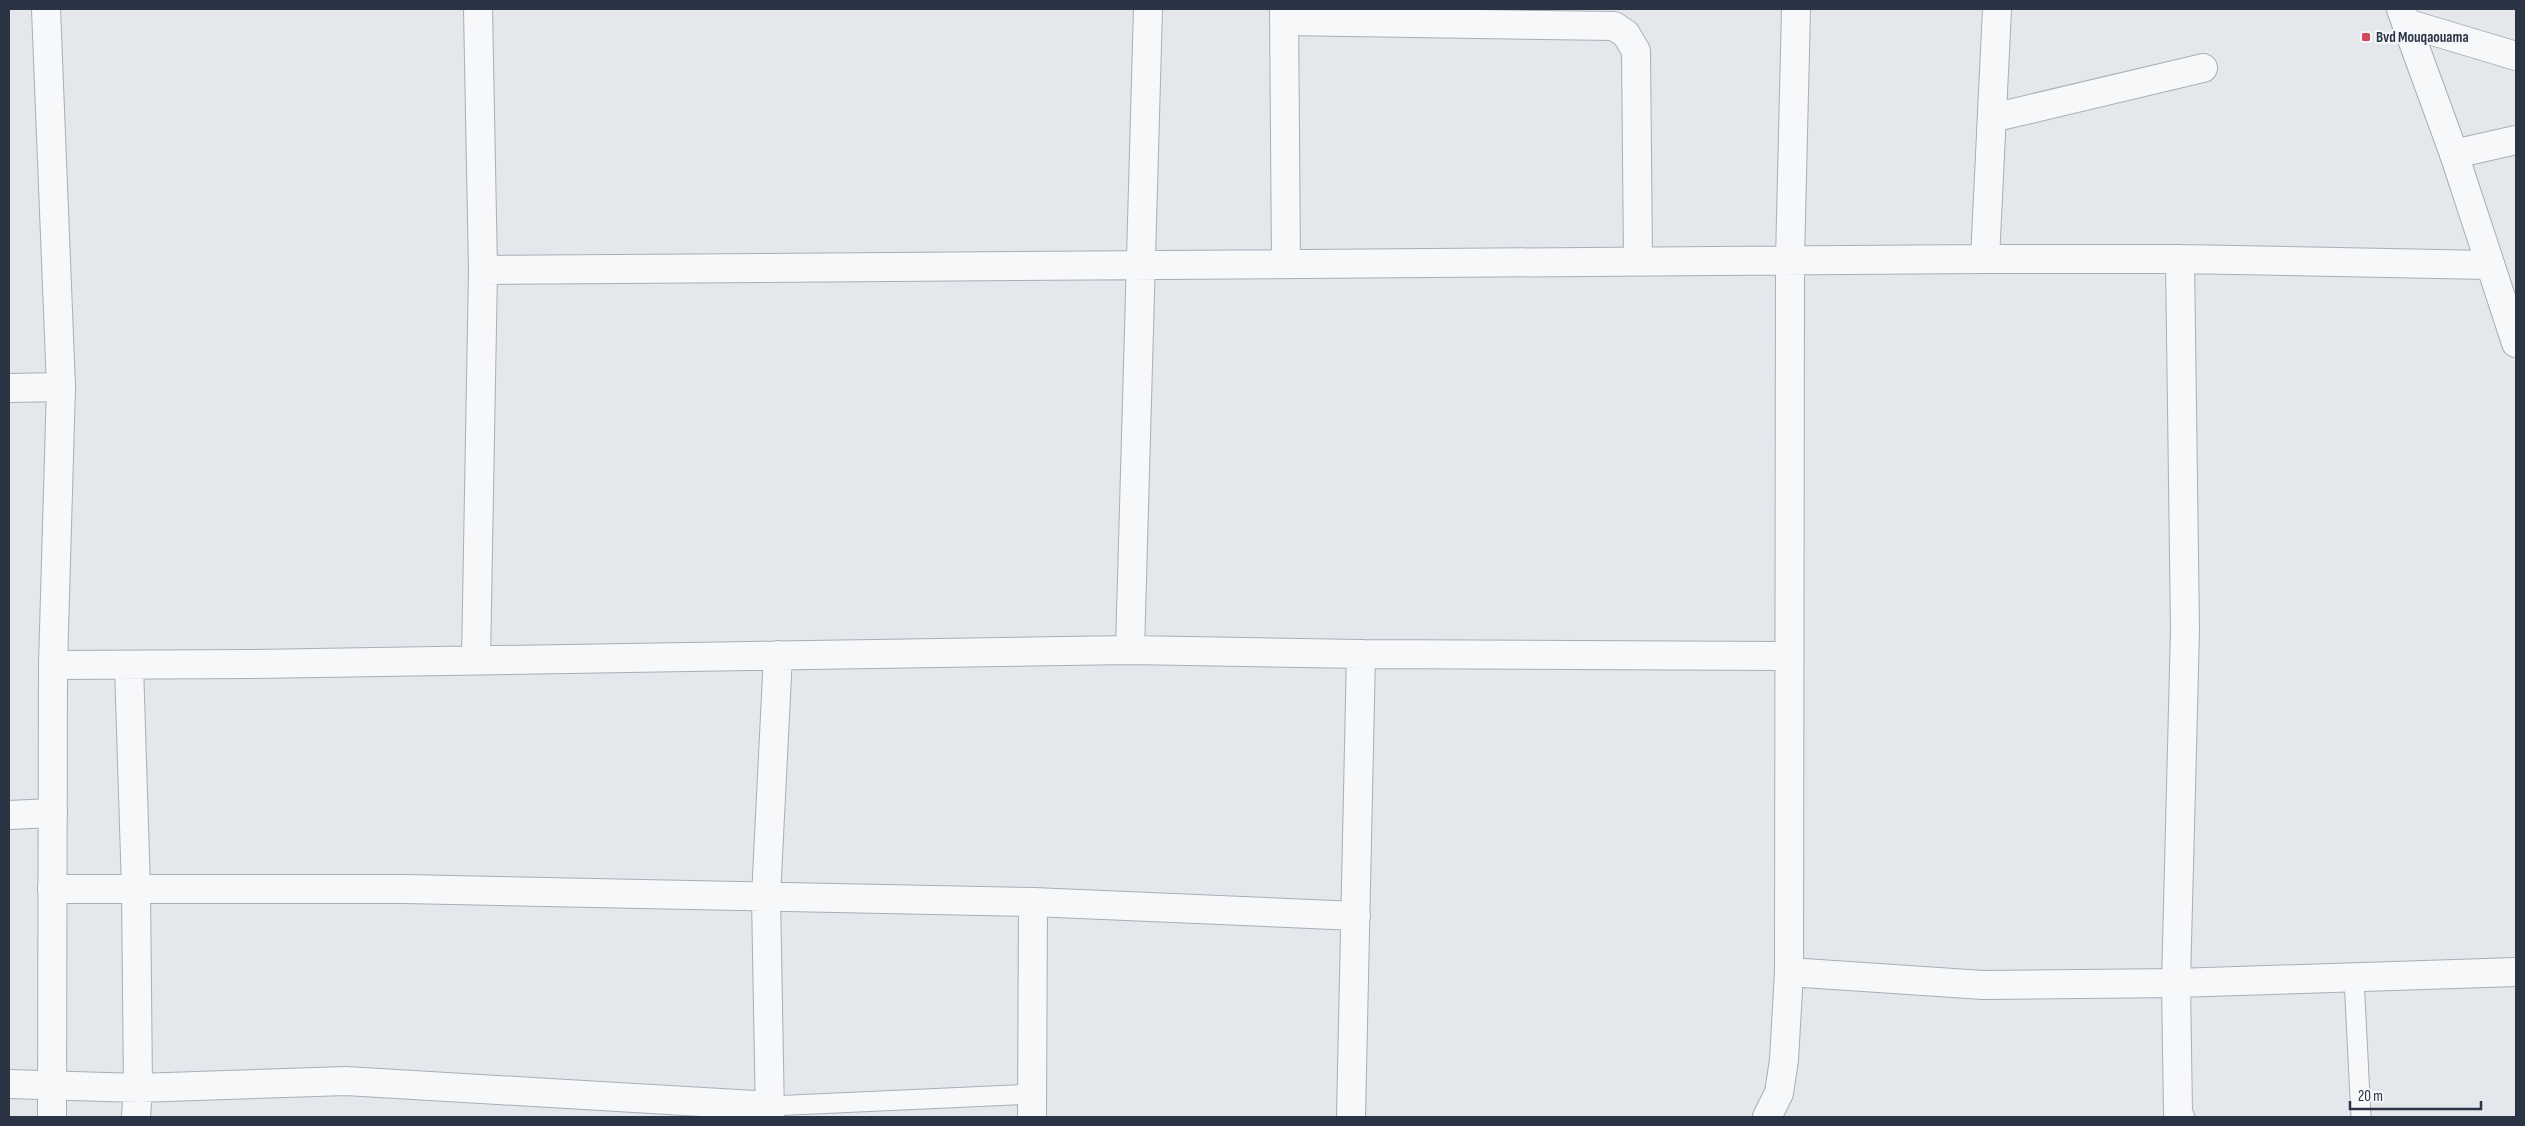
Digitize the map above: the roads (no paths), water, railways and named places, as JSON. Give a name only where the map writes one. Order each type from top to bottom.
[{"type":"street","points":[[46,9],[61,387],[53,665],[52,1117]]},
{"type":"street","points":[[476,660],[483,270],[478,9]]},
{"type":"street","points":[[1130,650],[1139,266],[1148,9]]},
{"type":"street","points":[[1767,1117],[1779,1093],[1784,1060],[1789,972],[1790,260],[1796,9]]},
{"type":"street","points":[[1986,259],[1997,9]]},
{"type":"street","points":[[1286,263],[1284,15],[1614,26],[1626,34],[1636,51],[1638,260]]},
{"type":"street","points":[[2403,16],[2516,56]]},
{"type":"street","points":[[2403,16],[2454,154],[2516,343]]},
{"type":"street","points":[[1992,118],[2203,68]]},
{"type":"street","points":[[2454,154],[2516,140]]},
{"type":"street","points":[[483,270],[1139,266],[1638,260],[2180,258],[2490,265]]},
{"type":"street","points":[[2180,258],[2185,630],[2176,983],[2178,1113],[2180,1117]]},
{"type":"street","points":[[9,388],[61,387]]},
{"type":"street","points":[[53,665],[1130,650],[1362,654],[1789,656]]},
{"type":"street","points":[[1351,1117],[1362,654]]},
{"type":"street","points":[[9,1084],[138,1088],[346,1081],[770,1111],[766,896],[778,655]]},
{"type":"street","points":[[129,665],[136,889],[138,1088],[136,1117]]},
{"type":"street","points":[[9,815],[53,813]]},
{"type":"street","points":[[52,889],[405,889],[766,896],[1033,902],[1356,916]]},
{"type":"street","points":[[1032,1106],[1033,902]]},
{"type":"street","points":[[1789,972],[1983,985],[2176,983],[2516,972]]},
{"type":"lane","points":[[2354,977],[2361,1117]]},
{"type":"lane","points":[[770,1111],[1032,1106]]},
{"type":"place","name":"Bvd Mouqaouama","points":[[2366,37]]}]
